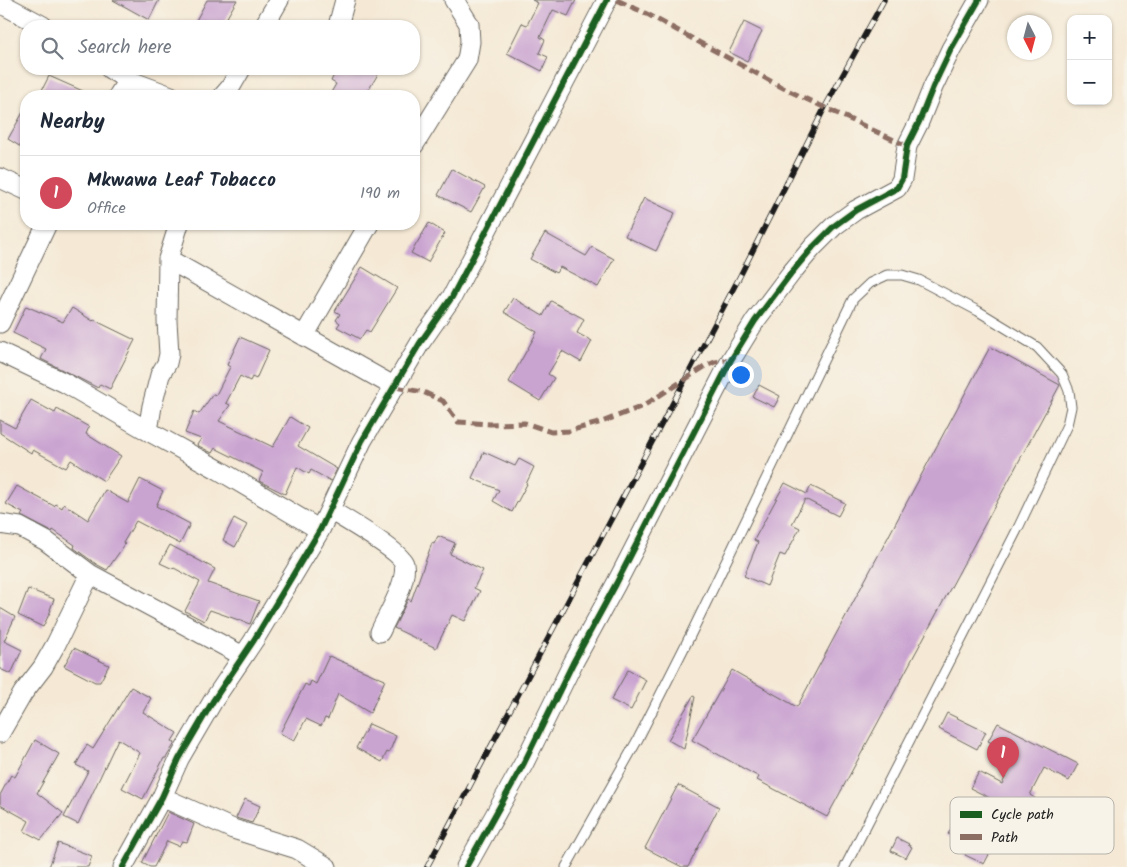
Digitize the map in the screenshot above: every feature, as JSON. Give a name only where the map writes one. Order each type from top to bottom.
[{"type":"street","points":[[267,20],[279,0]]},
{"type":"street","points":[[339,20],[344,0]]},
{"type":"street","points":[[420,136],[467,60],[470,42],[469,24],[454,0]]},
{"type":"street","points":[[123,867],[162,797],[179,759],[320,530],[362,441],[420,342],[452,297],[474,258],[606,0]]},
{"type":"street","points":[[466,867],[524,763],[573,663],[616,584],[731,360],[755,321],[813,247],[834,226],[856,210],[897,188],[902,179],[908,146],[933,87],[951,49],[979,0]]},
{"type":"street","points":[[0,3],[33,20]]},
{"type":"street","points":[[120,75],[155,90]]},
{"type":"street","points":[[228,90],[238,75]]},
{"type":"street","points":[[122,90],[128,80]]},
{"type":"street","points":[[0,178],[20,187]]},
{"type":"street","points":[[0,323],[44,230]]},
{"type":"street","points":[[148,432],[160,375],[167,363],[169,354],[167,321],[168,259],[177,230]]},
{"type":"street","points":[[304,336],[366,230]]},
{"type":"street","points":[[168,259],[395,386]]},
{"type":"street","points":[[0,352],[65,383],[148,432],[219,470],[320,530]]},
{"type":"street","points":[[330,510],[375,538],[402,559],[404,564],[403,578],[380,632]]},
{"type":"street","points":[[0,524],[20,527],[46,541],[90,574],[244,656]]},
{"type":"street","points":[[0,732],[23,693],[43,667],[90,574]]},
{"type":"street","points":[[162,797],[233,829],[297,849],[327,867]]},
{"type":"lane","points":[[566,867],[638,739],[690,636],[853,299],[870,283],[887,275],[902,275],[919,280],[978,311],[1038,347],[1062,374],[1069,390],[1071,407],[1067,425],[1019,526],[845,867]]},
{"type":"building","points":[[113,0],[159,0],[149,20]]},
{"type":"building","points":[[207,0],[237,0],[225,20],[196,20]]},
{"type":"building","points":[[532,0],[576,0],[568,16],[553,10],[540,37],[545,40],[539,53],[548,57],[542,71],[507,53],[522,23],[527,25],[538,3]]},
{"type":"building","points":[[744,22],[762,31],[747,61],[729,52]]},
{"type":"building","points":[[334,75],[377,75],[369,90],[332,90],[336,84],[331,81]]},
{"type":"building","points":[[49,76],[80,90],[42,90]]},
{"type":"building","points":[[20,118],[20,146],[8,139]]},
{"type":"building","points":[[452,169],[485,187],[471,212],[438,195]]},
{"type":"building","points":[[644,198],[675,213],[656,251],[625,236]]},
{"type":"building","points":[[429,223],[445,233],[428,262],[411,253]]},
{"type":"building","points":[[545,233],[586,256],[592,247],[614,259],[598,287],[560,267],[556,273],[530,259]]},
{"type":"building","points":[[362,267],[397,288],[370,332],[366,330],[360,339],[337,327],[340,323],[336,320],[340,314],[335,311]]},
{"type":"building","points":[[513,298],[543,316],[551,301],[584,319],[577,333],[592,341],[581,362],[562,351],[548,374],[554,378],[540,401],[509,382],[537,332],[504,312]]},
{"type":"building","points":[[26,306],[63,322],[72,308],[93,321],[135,340],[110,389],[100,384],[98,388],[41,359],[46,349],[13,333]]},
{"type":"building","points":[[240,337],[269,350],[256,379],[252,377],[250,381],[240,376],[226,403],[230,405],[219,421],[273,447],[290,417],[308,428],[298,446],[337,469],[331,481],[311,470],[309,474],[297,467],[285,494],[259,481],[263,472],[215,448],[212,453],[197,445],[201,439],[185,433],[194,411],[199,414],[213,394],[216,395],[230,367],[227,365]]},
{"type":"building","points":[[990,347],[1060,385],[827,817],[757,780],[759,777],[692,740],[732,670],[797,707]]},
{"type":"building","points":[[759,385],[780,396],[774,407],[753,397]]},
{"type":"building","points":[[31,400],[55,413],[57,409],[89,427],[86,434],[121,456],[104,481],[71,460],[66,468],[33,450],[31,453],[0,433],[0,420],[15,428]]},
{"type":"building","points":[[484,452],[515,466],[519,459],[534,467],[512,512],[493,501],[499,490],[472,478]]},
{"type":"building","points":[[140,479],[163,491],[156,506],[190,524],[180,544],[136,521],[123,543],[125,544],[107,570],[74,548],[75,545],[53,530],[52,532],[21,516],[23,513],[6,504],[17,486],[54,506],[56,504],[62,508],[64,504],[88,520],[105,490],[128,503]]},
{"type":"building","points":[[785,483],[807,494],[811,486],[845,503],[838,516],[805,499],[792,524],[800,528],[785,556],[780,554],[767,586],[744,576],[758,542],[754,540]]},
{"type":"building","points":[[234,518],[247,525],[235,547],[223,540]]},
{"type":"building","points":[[438,536],[455,543],[450,554],[483,570],[474,588],[480,591],[465,621],[452,615],[436,648],[394,628],[408,599],[411,601],[432,543],[434,544]]},
{"type":"building","points":[[170,545],[215,569],[208,583],[259,601],[250,624],[210,610],[204,621],[185,611],[200,582],[160,563]]},
{"type":"building","points":[[28,589],[54,599],[43,627],[18,615]]},
{"type":"building","points":[[0,608],[15,617],[4,641],[22,650],[11,674],[0,669]]},
{"type":"building","points":[[74,648],[109,665],[100,682],[95,682],[64,666]]},
{"type":"building","points":[[329,656],[385,680],[370,713],[338,694],[328,719],[325,718],[321,726],[306,719],[294,741],[280,733],[305,684],[309,686],[311,681],[316,684]]},
{"type":"building","points":[[628,670],[646,680],[631,710],[611,700]]},
{"type":"building","points":[[131,687],[151,698],[143,712],[177,733],[172,741],[175,743],[166,758],[164,758],[143,799],[122,788],[140,753],[118,739],[78,824],[64,817],[88,771],[76,765],[87,745],[93,749]]},
{"type":"building","points":[[693,696],[695,697],[684,749],[668,740]]},
{"type":"building","points":[[947,713],[986,732],[977,749],[939,729]]},
{"type":"building","points":[[998,723],[1078,764],[1069,781],[1044,768],[1030,795],[1033,797],[988,797],[970,788],[979,772],[1002,784],[1016,756],[988,741]]},
{"type":"building","points":[[369,724],[396,736],[389,753],[387,752],[382,762],[356,748]]},
{"type":"building","points":[[35,740],[59,754],[37,793],[63,813],[41,840],[24,831],[29,821],[0,805],[0,795],[11,775],[15,777]]},
{"type":"building","points":[[678,785],[719,807],[688,867],[682,867],[645,848]]},
{"type":"building","points":[[245,799],[260,806],[252,823],[236,818]]},
{"type":"building","points":[[168,812],[194,824],[187,842],[182,841],[179,846],[167,841],[154,867],[150,867],[142,863]]},
{"type":"building","points":[[897,838],[912,847],[906,858],[891,851]]},
{"type":"building","points":[[58,843],[92,856],[88,867],[49,867]]},
{"type":"building","points":[[966,854],[989,854],[984,864]]},
{"type":"railway","points":[[427,867],[740,276],[825,107],[884,0]]},
{"type":"marked path","points":[[617,0],[649,15],[787,90],[907,146]]},
{"type":"marked path","points":[[395,387],[423,392],[443,401],[458,422],[490,424],[525,423],[551,432],[569,431],[602,422],[643,406],[706,366],[715,362],[731,360]]},
{"type":"cycle path","points":[[123,867],[162,797],[179,759],[320,530],[362,441],[420,343],[452,297],[607,0]]},
{"type":"cycle path","points":[[466,867],[524,763],[573,663],[616,584],[731,360],[755,321],[813,247],[834,226],[856,210],[897,188],[902,179],[907,146],[951,49],[979,0]]},
{"type":"place","name":"Mkwawa Leaf Tobacco","points":[[1003,778]]}]
